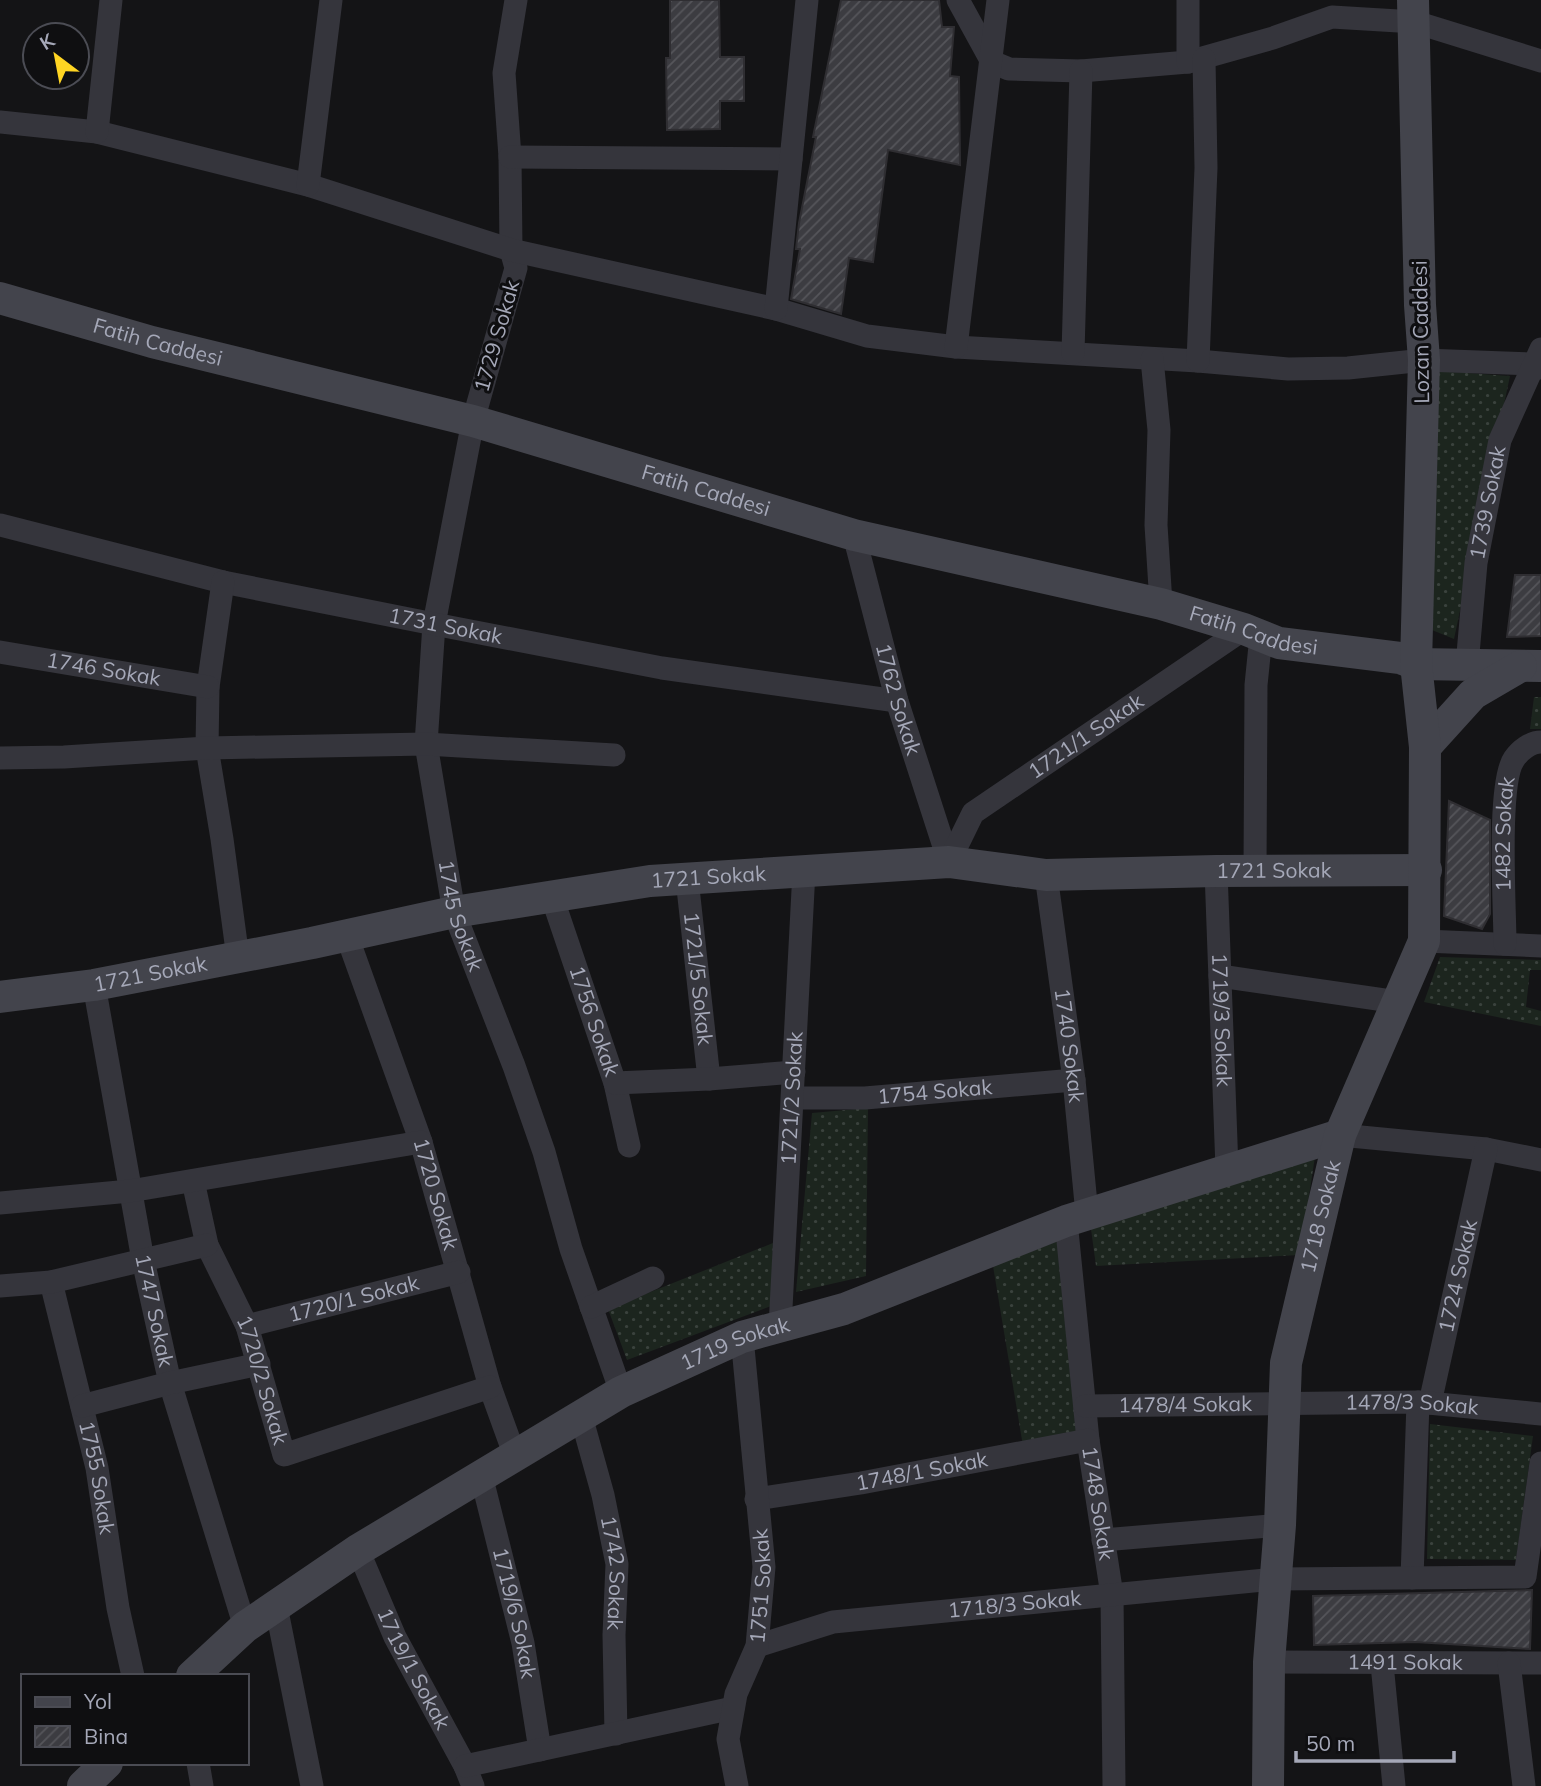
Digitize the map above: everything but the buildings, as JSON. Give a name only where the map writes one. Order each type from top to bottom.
[{"type":"main road","name":"Lozan Caddesi","points":[[1414,11],[1424,360],[1416,664]]},
{"type":"main road","name":"Fatih Caddesi","points":[[0,298],[152,342],[473,421],[854,535],[1161,604],[1279,643],[1399,658],[1416,664],[1532,665]]},
{"type":"main road","name":"1718 Sokak","points":[[1268,1786],[1269,1662],[1280,1525],[1286,1363],[1340,1135],[1424,941],[1425,747],[1416,664]]},
{"type":"main road","points":[[1425,747],[1473,694],[1532,665]]},
{"type":"main road","name":"1721 Sokak","points":[[0,997],[94,985],[347,936],[454,912],[650,881],[949,862],[1046,875],[1426,870]]},
{"type":"main road","name":"1719 Sokak","points":[[194,1674],[245,1627],[358,1550],[621,1392],[742,1337],[845,1309],[1076,1218],[1340,1135]]},
{"type":"street","points":[[97,132],[111,0]]},
{"type":"street","points":[[308,185],[331,0]]},
{"type":"street","name":"1729 Sokak","points":[[473,421],[516,268],[511,250],[510,157],[504,73],[516,0]]},
{"type":"street","points":[[776,309],[807,0]]},
{"type":"street","points":[[958,0],[992,62],[1009,69],[1081,71],[1196,61],[1332,17],[1414,11],[1541,61]]},
{"type":"street","points":[[956,347],[998,0]]},
{"type":"street","points":[[1188,0],[1206,169],[1198,361]]},
{"type":"street","points":[[1073,353],[1081,71]]},
{"type":"street","points":[[0,122],[97,132],[308,185],[511,250],[776,309],[867,336],[956,347],[1289,369],[1348,368],[1424,360],[1539,360]]},
{"type":"street","points":[[510,157],[791,159]]},
{"type":"street","points":[[1152,359],[1159,430],[1156,526],[1161,604]]},
{"type":"street","name":"1739 Sokak","points":[[1467,665],[1476,563],[1500,440],[1539,360]]},
{"type":"street","name":"1745 Sokak","points":[[473,421],[434,624],[426,744],[454,912],[523,1090],[571,1249],[621,1392]]},
{"type":"street","name":"1731 Sokak","points":[[0,525],[223,582],[434,624],[662,668],[897,701]]},
{"type":"street","name":"1762 Sokak","points":[[854,535],[897,701],[949,862]]},
{"type":"street","points":[[223,582],[208,687],[207,748],[237,958]]},
{"type":"street","points":[[1252,632],[1256,685],[1255,871]]},
{"type":"street","name":"1721/1 Sokak","points":[[949,862],[972,813],[1252,632]]},
{"type":"street","name":"1746 Sokak","points":[[0,652],[208,687]]},
{"type":"street","name":"1482 Sokak","points":[[1505,944],[1504,792],[1513,759],[1533,742],[1541,742]]},
{"type":"street","points":[[0,758],[207,748],[426,744],[614,755]]},
{"type":"street","name":"1721/2 Sokak","points":[[780,1327],[804,871]]},
{"type":"street","name":"1719/3 Sokak","points":[[1216,871],[1227,1169]]},
{"type":"street","name":"1740 Sokak","points":[[1046,875],[1074,1080],[1076,1218]]},
{"type":"street","name":"1721/5 Sokak","points":[[687,879],[709,1079]]},
{"type":"street","name":"1756 Sokak","points":[[552,897],[615,1083],[629,1146]]},
{"type":"street","name":"1720 Sokak","points":[[347,936],[421,1142],[490,1387],[516,1456]]},
{"type":"street","points":[[1424,941],[1541,946]]},
{"type":"street","points":[[1220,976],[1398,1002]]},
{"type":"street","name":"1747 Sokak","points":[[94,985],[142,1260],[170,1383],[245,1627]]},
{"type":"street","points":[[615,1083],[794,1072]]},
{"type":"street","name":"1754 Sokak","points":[[793,1098],[865,1098],[1074,1080]]},
{"type":"street","points":[[1340,1135],[1486,1149],[1541,1159]]},
{"type":"street","points":[[0,1203],[130,1191],[421,1142]]},
{"type":"street","name":"1724 Sokak","points":[[1412,1578],[1424,1402],[1486,1149]]},
{"type":"street","name":"1720/2 Sokak","points":[[193,1181],[207,1245],[247,1326],[284,1455],[490,1387]]},
{"type":"street","name":"1748 Sokak","points":[[1076,1218],[1088,1440],[1112,1595],[1114,1786]]},
{"type":"street","points":[[0,1286],[51,1282],[207,1245]]},
{"type":"street","name":"1720/1 Sokak","points":[[247,1326],[459,1272]]},
{"type":"street","points":[[591,1307],[653,1279]]},
{"type":"street","name":"1755 Sokak","points":[[51,1282],[97,1468],[118,1608],[133,1674]]},
{"type":"street","name":"1751 Sokak","points":[[737,1786],[729,1739],[736,1694],[757,1646],[764,1567],[742,1337]]},
{"type":"street","points":[[82,1406],[259,1364]]},
{"type":"street","name":"1478/3 Sokak","points":[[1284,1402],[1424,1402],[1541,1414]]},
{"type":"street","name":"1478/4 Sokak","points":[[1085,1406],[1284,1402]]},
{"type":"street","name":"1742 Sokak","points":[[581,1416],[603,1495],[617,1564],[614,1635],[615,1734]]},
{"type":"street","name":"1748/1 Sokak","points":[[756,1499],[861,1483],[1088,1440]]},
{"type":"street","name":"1718/3 Sokak","points":[[757,1646],[833,1622],[1275,1579],[1525,1577],[1541,1463]]},
{"type":"street","name":"1719/6 Sokak","points":[[481,1475],[523,1643],[541,1750]]},
{"type":"street","points":[[1103,1540],[1280,1525]]},
{"type":"street","name":"1719/1 Sokak","points":[[358,1550],[395,1637],[469,1776]]},
{"type":"street","points":[[276,1606],[312,1786]]},
{"type":"street","name":"1491 Sokak","points":[[1269,1662],[1541,1663]]},
{"type":"street","points":[[1509,1663],[1524,1786]]},
{"type":"street","points":[[1382,1664],[1394,1786]]},
{"type":"street","points":[[469,1776],[541,1750],[733,1708]]},
{"type":"street","points":[[198,1765],[202,1786]]},
{"type":"shaded area","points":[[1439,371],[1510,376],[1454,639],[1432,630]]},
{"type":"shaded area","points":[[1534,697],[1541,697],[1541,729],[1530,729]]},
{"type":"shaded area","points":[[1440,957],[1541,960],[1541,970],[1530,970],[1526,1007],[1541,1011],[1541,1026],[1424,1002]]},
{"type":"shaded area","points":[[868,1108],[866,1276],[796,1292],[812,1113]]},
{"type":"shaded area","points":[[1316,1150],[1300,1255],[1096,1266],[1091,1229]]},
{"type":"shaded area","points":[[1058,1241],[1078,1433],[1024,1452],[993,1266]]},
{"type":"shaded area","points":[[773,1243],[771,1306],[627,1360],[608,1309]]},
{"type":"shaded area","points":[[1430,1424],[1533,1436],[1516,1560],[1427,1559]]}]
